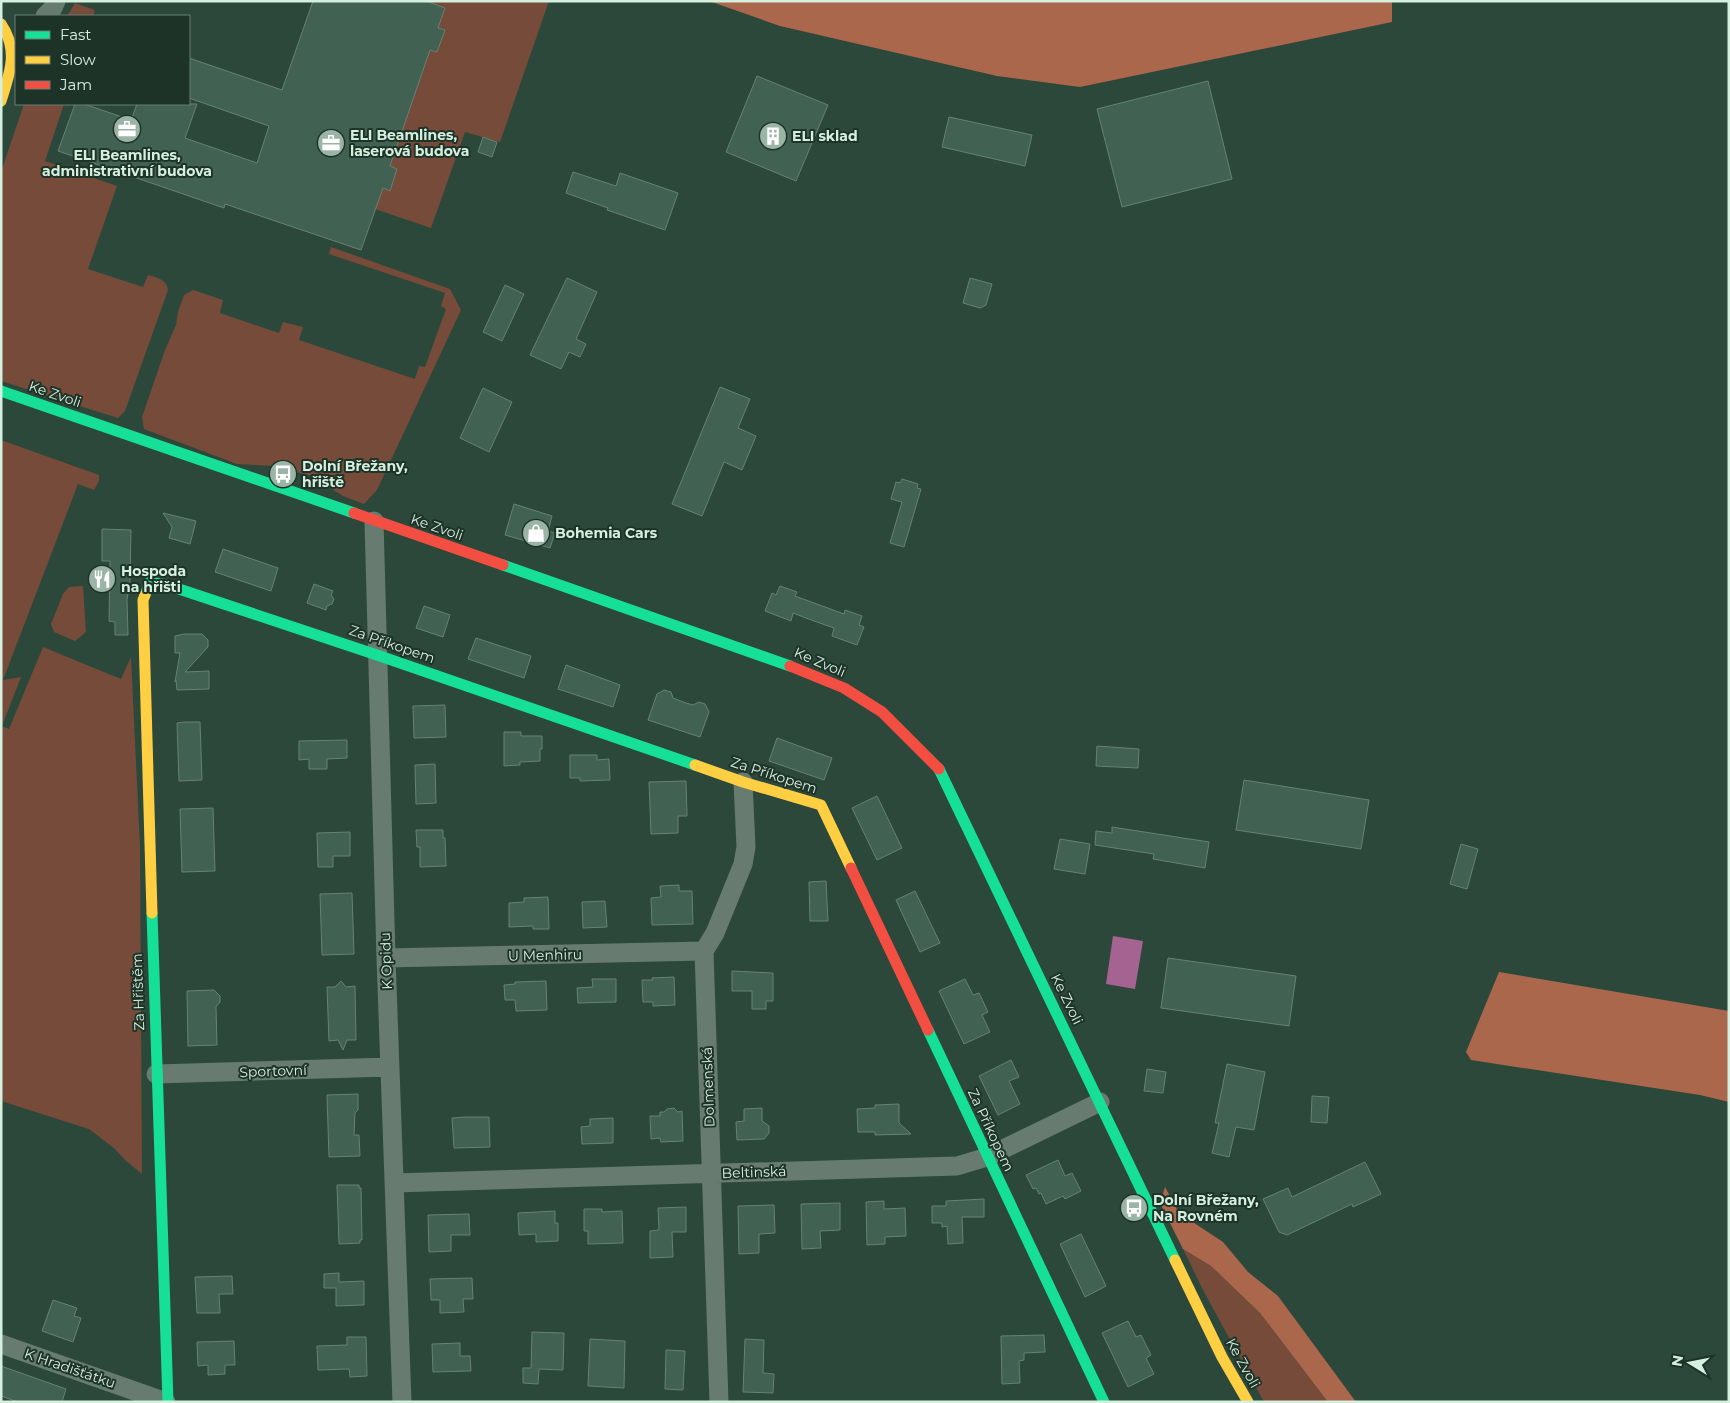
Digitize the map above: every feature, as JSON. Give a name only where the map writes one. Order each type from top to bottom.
[{"type":"street","points":[[46,15],[53,8],[56,1]]},
{"type":"street","points":[[1,100],[13,61],[8,28]]},
{"type":"street","name":"Ke Zvoli","points":[[1,391],[777,660],[844,688],[882,712],[939,770],[1222,1357],[1248,1402]]},
{"type":"street","name":"K Opidu","points":[[374,521],[386,958],[402,1402]]},
{"type":"street","name":"Za Příkopem","points":[[150,582],[167,585],[377,655],[743,782],[821,805],[1104,1402]]},
{"type":"street","name":"Za Hřištěm","points":[[150,582],[143,600],[167,1402]]},
{"type":"street","name":"Dolmenská","points":[[719,1402],[704,952],[715,932],[743,864],[746,847],[743,782]]},
{"type":"street","name":"U Menhiru","points":[[386,958],[704,952]]},
{"type":"street","name":"Sportovní","points":[[156,1074],[390,1068]]},
{"type":"street","name":"Beltinská","points":[[394,1183],[957,1166],[987,1157],[1100,1102]]},
{"type":"street","name":"K Hradišťátku","points":[[1,1344],[167,1402]]},
{"type":"shaded area","points":[[426,1],[549,1],[500,142],[465,132],[431,228],[375,209],[383,188],[390,190],[397,169],[390,166],[430,50],[437,52],[445,30],[438,28],[445,8]]},
{"type":"shaded area","points":[[709,1],[1392,1],[1392,22],[1080,87],[997,76],[780,26]]},
{"type":"shaded area","points":[[75,3],[95,10],[93,15],[68,15]]},
{"type":"shaded area","points":[[24,105],[64,105],[45,161],[117,186],[88,269],[143,287],[148,275],[166,283],[168,290],[125,411],[118,418],[1,381],[1,172]]},
{"type":"shaded area","points":[[331,247],[450,289],[461,310],[377,490],[364,504],[343,496],[311,476],[274,466],[237,464],[144,429],[142,417],[165,350],[176,325],[178,312],[184,295],[193,290],[223,300],[220,313],[279,333],[283,322],[303,327],[299,340],[415,379],[419,366],[425,367],[446,309],[441,306],[445,293],[329,254]]},
{"type":"shaded area","points":[[1,440],[99,475],[99,481],[94,490],[78,484],[3,680],[21,677],[2,726],[9,729],[43,647],[121,679],[131,657],[140,846],[142,1174],[115,1149],[89,1129],[1,1101]]},
{"type":"shaded area","points":[[83,586],[86,632],[75,641],[54,632],[51,624],[63,594],[69,587]]},
{"type":"shaded area","points":[[1113,936],[1143,941],[1135,989],[1106,984]]},
{"type":"shaded area","points":[[1499,972],[1729,1011],[1729,1102],[1700,1095],[1471,1060],[1466,1052]]},
{"type":"shaded area","points":[[1165,1187],[1179,1213],[1223,1242],[1248,1272],[1278,1296],[1356,1402],[1328,1402],[1260,1313],[1211,1266],[1183,1249],[1160,1203]]},
{"type":"shaded area","points":[[1183,1249],[1211,1266],[1260,1313],[1328,1402],[1264,1402],[1203,1290]]},
{"type":"building","name":"ELI Beamlines, laserová budova","points":[[313,1],[426,1],[445,8],[438,28],[445,30],[437,52],[430,50],[390,166],[397,169],[390,191],[383,188],[361,250],[225,204],[224,208],[58,151],[75,105],[87,105],[131,120],[137,105],[197,104],[185,138],[257,163],[269,126],[190,98],[190,58],[282,90]]},
{"type":"building","name":"ELI sklad","points":[[757,76],[828,105],[796,181],[726,152]]},
{"type":"building","points":[[1208,81],[1232,179],[1122,207],[1097,109]]},
{"type":"building","points":[[949,117],[1032,135],[1025,166],[942,147]]},
{"type":"building","points":[[483,137],[497,142],[492,157],[478,152]]},
{"type":"building","points":[[573,172],[616,186],[620,173],[678,193],[665,230],[607,210],[608,208],[566,193]]},
{"type":"building","points":[[567,278],[597,292],[576,339],[586,344],[580,357],[569,352],[561,369],[530,355]]},
{"type":"building","points":[[970,278],[992,284],[986,305],[980,308],[963,303]]},
{"type":"building","points":[[505,285],[524,294],[502,341],[483,332]]},
{"type":"building","points":[[720,387],[750,399],[738,428],[756,436],[742,470],[724,462],[702,516],[672,504]]},
{"type":"building","points":[[483,388],[512,402],[489,452],[460,438]]},
{"type":"building","points":[[902,479],[918,484],[917,488],[921,489],[904,547],[890,543],[902,502],[891,499],[896,482],[900,483]]},
{"type":"building","points":[[514,504],[552,516],[548,531],[555,533],[550,548],[505,535]]},
{"type":"building","points":[[163,513],[196,521],[190,544],[169,538],[172,527]]},
{"type":"building","points":[[102,529],[131,530],[130,580],[127,600],[128,635],[115,635],[115,622],[109,621],[110,561],[102,561]]},
{"type":"building","points":[[223,549],[278,568],[271,591],[215,572]]},
{"type":"building","points":[[314,584],[333,591],[331,595],[334,599],[332,604],[327,606],[326,610],[307,603]]},
{"type":"building","points":[[780,586],[797,592],[795,596],[844,614],[845,610],[862,616],[859,625],[864,627],[857,645],[832,636],[834,628],[793,613],[791,621],[765,611],[772,593],[776,595]]},
{"type":"building","points":[[424,606],[450,615],[443,637],[416,628]]},
{"type":"building","points":[[202,634],[208,640],[208,647],[185,672],[209,671],[209,689],[177,690],[176,680],[175,682],[180,653],[175,653],[175,636]]},
{"type":"building","points":[[476,638],[531,656],[524,678],[468,659]]},
{"type":"building","points":[[566,665],[620,685],[613,707],[558,689]]},
{"type":"building","points":[[664,690],[671,692],[673,698],[686,703],[693,705],[699,702],[705,704],[709,712],[700,737],[648,720],[657,694]]},
{"type":"building","points":[[445,705],[446,737],[414,738],[413,706]]},
{"type":"building","points":[[200,722],[202,780],[179,781],[177,723]]},
{"type":"building","points":[[504,732],[521,732],[521,736],[542,736],[540,761],[520,762],[520,765],[504,766]]},
{"type":"building","points":[[777,738],[832,758],[824,780],[769,761]]},
{"type":"building","points":[[347,740],[347,758],[327,759],[327,769],[309,769],[309,759],[299,760],[299,741]]},
{"type":"building","points":[[1097,746],[1139,749],[1138,768],[1096,766]]},
{"type":"building","points":[[570,755],[597,755],[597,760],[609,759],[610,780],[580,781],[580,778],[570,778]]},
{"type":"building","points":[[435,764],[436,803],[416,804],[415,765]]},
{"type":"building","points":[[1244,780],[1369,800],[1361,849],[1236,830]]},
{"type":"building","points":[[686,781],[687,816],[678,816],[678,833],[651,834],[649,782]]},
{"type":"building","points":[[877,796],[902,848],[877,860],[852,808]]},
{"type":"building","points":[[213,808],[215,871],[182,872],[180,809]]},
{"type":"building","points":[[1112,827],[1209,842],[1205,868],[1153,859],[1154,854],[1095,845],[1096,831],[1112,833]]},
{"type":"building","points":[[416,830],[443,830],[446,866],[420,867],[420,847],[417,847]]},
{"type":"building","points":[[350,832],[350,856],[333,856],[333,867],[318,867],[317,833]]},
{"type":"building","points":[[1060,839],[1090,844],[1085,874],[1054,869]]},
{"type":"building","points":[[1461,844],[1478,849],[1467,889],[1450,884]]},
{"type":"building","points":[[826,881],[828,921],[810,921],[809,882]]},
{"type":"building","points":[[679,885],[679,891],[692,891],[693,924],[652,925],[651,898],[661,897],[660,886]]},
{"type":"building","points":[[915,891],[940,943],[920,952],[896,900]]},
{"type":"building","points":[[352,893],[354,954],[322,955],[320,894]]},
{"type":"building","points":[[548,897],[549,929],[533,929],[533,926],[509,927],[509,903],[524,902],[524,898]]},
{"type":"building","points":[[605,901],[607,927],[583,928],[582,902]]},
{"type":"building","points":[[1168,958],[1296,976],[1289,1026],[1161,1008]]},
{"type":"building","points":[[732,971],[773,973],[773,1001],[766,1001],[766,1009],[752,1009],[752,991],[732,991]]},
{"type":"building","points":[[674,977],[675,1005],[653,1006],[653,1002],[643,1002],[642,980]]},
{"type":"building","points":[[592,979],[616,979],[616,1002],[578,1003],[577,988],[593,987]]},
{"type":"building","points":[[965,979],[973,995],[979,993],[988,1012],[982,1015],[990,1032],[964,1044],[939,991]]},
{"type":"building","points":[[341,981],[346,987],[355,986],[356,1040],[347,1040],[343,1050],[338,1040],[329,1041],[327,987],[335,987]]},
{"type":"building","points":[[546,981],[547,1010],[516,1011],[515,1000],[505,1000],[504,985],[515,984],[515,982]]},
{"type":"building","points":[[214,990],[220,996],[220,1002],[216,1007],[217,1045],[188,1046],[187,991]]},
{"type":"building","points":[[1011,1060],[1019,1077],[1009,1081],[1020,1104],[998,1115],[979,1076]]},
{"type":"building","points":[[1227,1064],[1265,1072],[1254,1130],[1236,1127],[1229,1157],[1212,1153],[1219,1123],[1215,1123]]},
{"type":"building","points":[[1147,1069],[1166,1072],[1163,1093],[1144,1091]]},
{"type":"building","points":[[358,1094],[358,1110],[355,1113],[354,1135],[359,1135],[360,1156],[329,1157],[327,1095]]},
{"type":"building","points":[[1312,1096],[1329,1097],[1327,1123],[1311,1122]]},
{"type":"building","points":[[899,1104],[899,1123],[911,1134],[875,1135],[875,1132],[858,1132],[857,1109],[875,1108],[875,1105]]},
{"type":"building","points":[[674,1108],[678,1112],[682,1111],[683,1141],[661,1142],[660,1138],[651,1139],[650,1116],[660,1116],[660,1112]]},
{"type":"building","points":[[762,1108],[762,1121],[769,1126],[769,1133],[764,1139],[737,1140],[736,1122],[744,1121],[744,1109]]},
{"type":"building","points":[[489,1117],[490,1147],[454,1148],[452,1118]]},
{"type":"building","points":[[613,1118],[613,1143],[582,1144],[581,1127],[590,1126],[590,1119]]},
{"type":"building","points":[[1058,1160],[1065,1176],[1072,1173],[1081,1191],[1065,1199],[1063,1196],[1046,1204],[1041,1193],[1039,1194],[1036,1188],[1033,1189],[1026,1175]]},
{"type":"building","points":[[1365,1162],[1381,1194],[1353,1207],[1352,1204],[1287,1235],[1279,1232],[1263,1199],[1288,1188],[1292,1197]]},
{"type":"building","points":[[337,1185],[359,1185],[359,1188],[361,1188],[362,1240],[360,1240],[360,1243],[339,1244]]},
{"type":"building","points":[[984,1199],[984,1217],[962,1217],[963,1243],[948,1244],[947,1226],[942,1227],[942,1223],[932,1223],[932,1206],[946,1206],[946,1201]]},
{"type":"building","points":[[884,1201],[884,1209],[905,1208],[906,1236],[885,1237],[885,1244],[867,1245],[866,1202]]},
{"type":"building","points":[[840,1203],[840,1230],[820,1231],[821,1248],[802,1249],[801,1204]]},
{"type":"building","points":[[774,1205],[775,1233],[759,1234],[759,1253],[739,1254],[738,1206]]},
{"type":"building","points":[[686,1207],[686,1232],[672,1232],[673,1257],[650,1258],[650,1231],[659,1230],[658,1208]]},
{"type":"building","points":[[584,1209],[602,1209],[602,1212],[622,1211],[623,1243],[588,1244],[588,1231],[584,1231]]},
{"type":"building","points":[[555,1211],[555,1223],[558,1223],[558,1241],[536,1242],[536,1234],[519,1235],[518,1213]]},
{"type":"building","points":[[469,1214],[470,1235],[451,1235],[451,1251],[429,1252],[428,1215]]},
{"type":"building","points":[[1081,1234],[1106,1286],[1085,1297],[1060,1244]]},
{"type":"building","points":[[339,1273],[339,1282],[364,1281],[364,1305],[336,1306],[336,1288],[324,1288],[324,1274]]},
{"type":"building","points":[[232,1276],[233,1294],[219,1294],[220,1313],[197,1313],[195,1277]]},
{"type":"building","points":[[472,1278],[473,1299],[463,1299],[464,1312],[440,1313],[440,1300],[431,1300],[430,1279]]},
{"type":"building","points":[[53,1300],[77,1308],[74,1316],[81,1318],[73,1342],[42,1331]]},
{"type":"building","points":[[1128,1321],[1136,1337],[1141,1335],[1151,1355],[1146,1358],[1154,1374],[1128,1387],[1102,1333]]},
{"type":"building","points":[[532,1332],[564,1333],[563,1370],[539,1369],[538,1384],[523,1383],[523,1368],[531,1368]]},
{"type":"building","points":[[1044,1335],[1045,1352],[1024,1353],[1024,1360],[1019,1361],[1020,1383],[1002,1384],[1001,1336]]},
{"type":"building","points":[[347,1337],[366,1337],[367,1376],[350,1377],[349,1369],[318,1370],[317,1346],[347,1345]]},
{"type":"building","points":[[590,1339],[625,1341],[624,1388],[588,1386]]},
{"type":"building","points":[[745,1339],[764,1340],[763,1373],[774,1374],[773,1393],[743,1392]]},
{"type":"building","points":[[234,1341],[235,1365],[225,1365],[225,1374],[208,1375],[208,1365],[198,1366],[197,1342]]},
{"type":"building","points":[[460,1343],[460,1356],[470,1356],[471,1371],[433,1372],[432,1344]]},
{"type":"building","points":[[666,1350],[685,1351],[683,1390],[665,1389]]},
{"type":"building","points":[[1,1366],[66,1389],[62,1402],[18,1402],[1,1396]]},
{"type":"traffic: fast","points":[[1,391],[354,513]]},
{"type":"traffic: fast","points":[[503,565],[790,666]]},
{"type":"traffic: fast","points":[[145,595],[150,582],[167,585],[377,655],[695,765]]},
{"type":"traffic: fast","points":[[939,769],[1175,1260]]},
{"type":"traffic: fast","points":[[152,913],[168,1402]]},
{"type":"traffic: fast","points":[[928,1030],[1104,1402]]},
{"type":"traffic: slow","points":[[1,24],[7,34],[11,52],[10,71],[1,101]]},
{"type":"traffic: slow","points":[[145,595],[143,600],[152,913]]},
{"type":"traffic: slow","points":[[695,765],[743,782],[821,805],[851,868]]},
{"type":"traffic: slow","points":[[1175,1260],[1222,1357],[1248,1402]]},
{"type":"traffic: jam","points":[[354,513],[503,565]]},
{"type":"traffic: jam","points":[[790,666],[844,688],[882,712],[939,769]]},
{"type":"traffic: jam","points":[[851,868],[928,1030]]},
{"type":"place","name":"ELI Beamlines, administrativní budova","points":[[127,129]]},
{"type":"place","name":"ELI sklad","points":[[773,136]]},
{"type":"place","name":"ELI Beamlines, laserová budova","points":[[331,143]]},
{"type":"place","name":"Dolní Břežany, hřiště","points":[[283,474]]},
{"type":"place","name":"Bohemia Cars","points":[[536,533]]},
{"type":"place","name":"Hospoda na hřišti","points":[[102,579]]},
{"type":"place","name":"Dolní Břežany, Na Rovném","points":[[1134,1208]]}]
